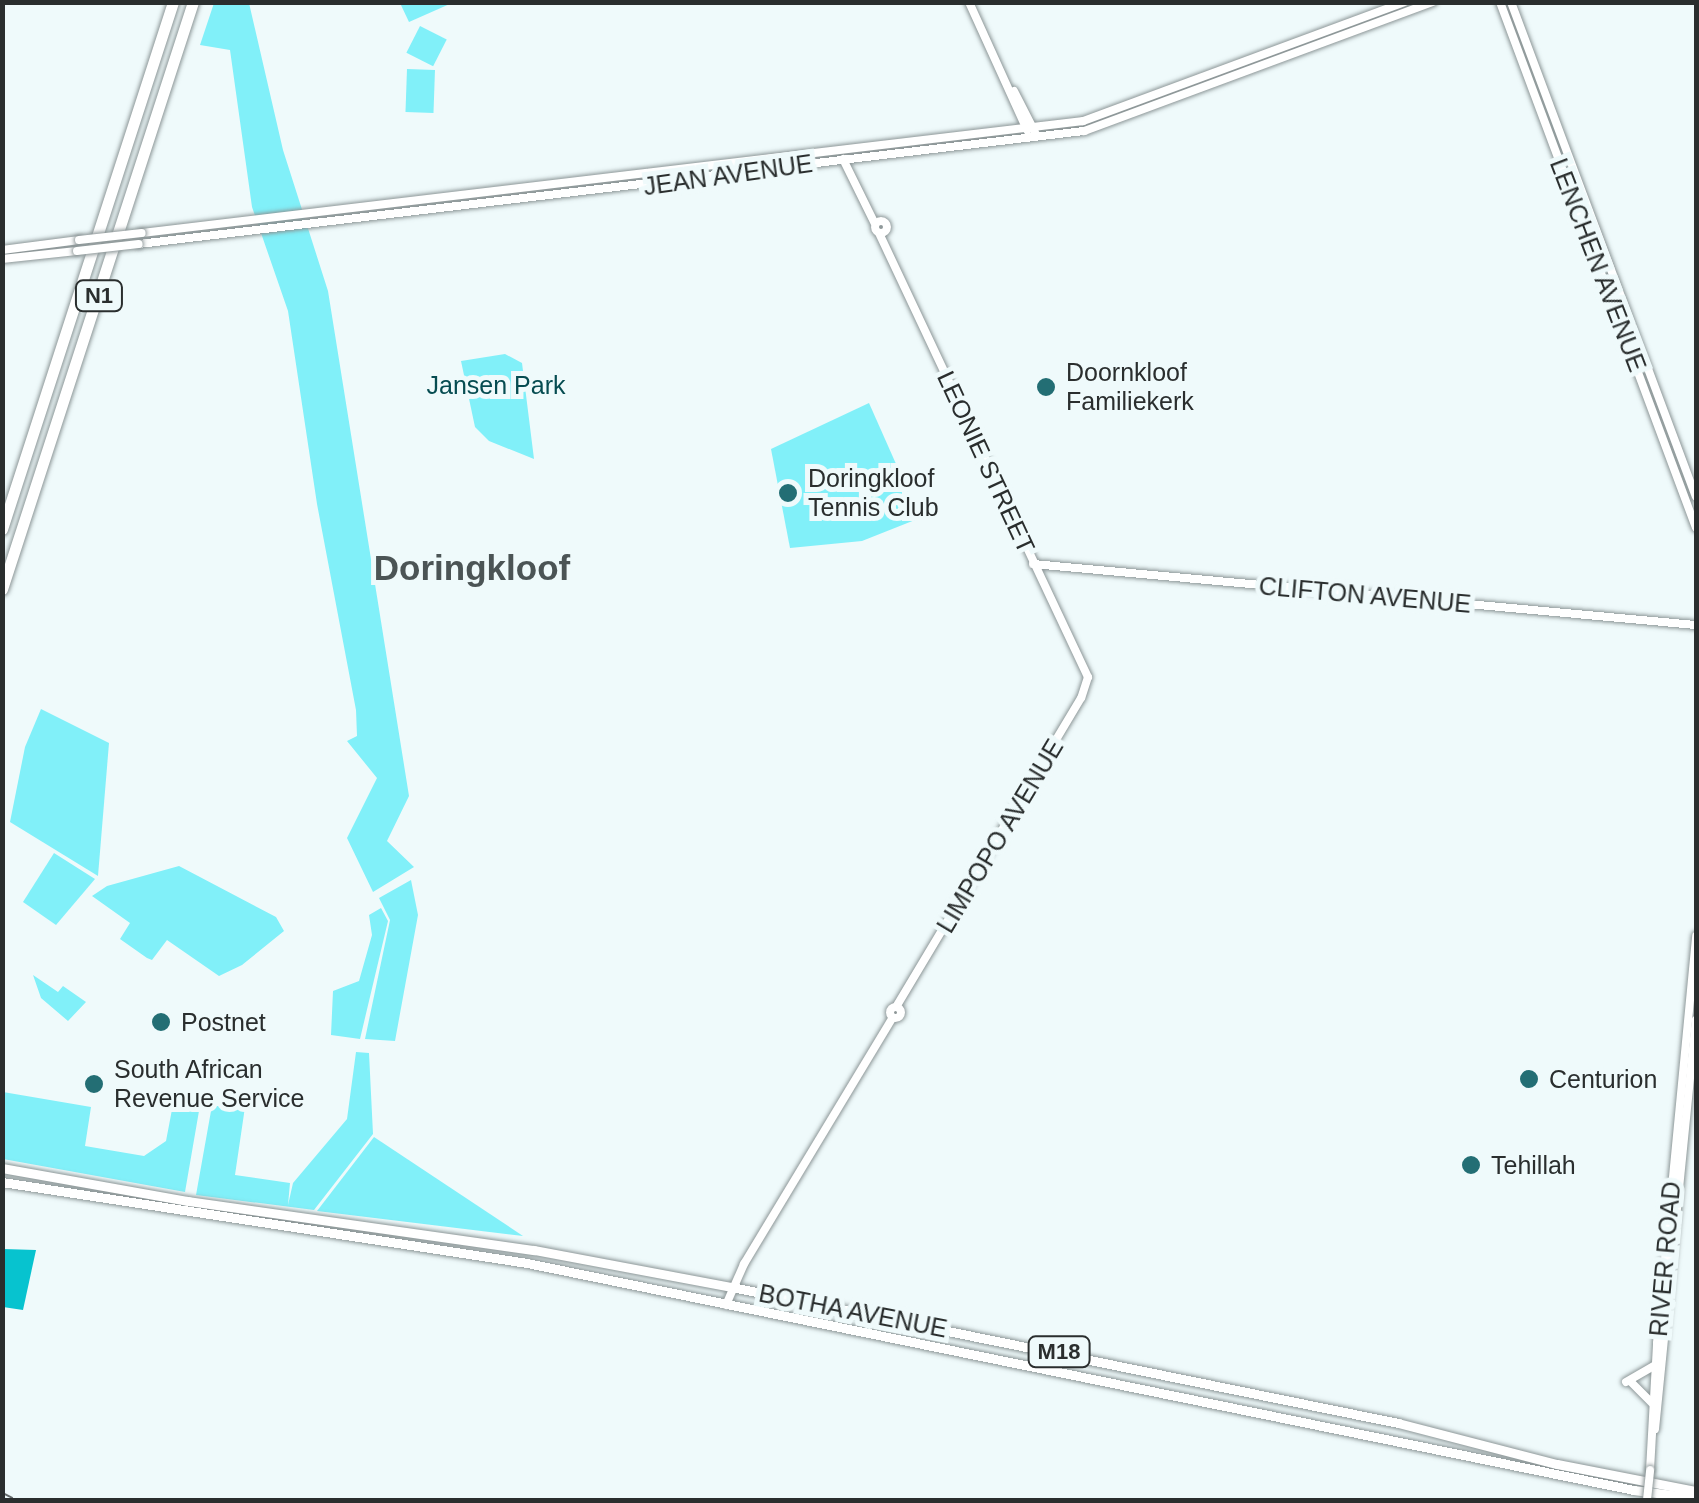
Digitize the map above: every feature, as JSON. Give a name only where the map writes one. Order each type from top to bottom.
[{"type":"highway","name":"N1","points":[[2,529],[173,2]]},
{"type":"highway","name":"N1","points":[[2,589],[194,2]]},
{"type":"main road","points":[[969,2],[1034,138]]},
{"type":"main road","points":[[1404,2],[1409,7],[1423,2]]},
{"type":"main road","name":"JEAN AVENUE","points":[[2,250],[713,167],[1034,138],[1092,129],[1404,2]]},
{"type":"main road","name":"JEAN AVENUE","points":[[2,258],[504,204],[756,172],[841,155],[1088,120],[1144,106],[1433,2]]},
{"type":"main road","name":"LENCHEN AVENUE","points":[[1500,2],[1696,528]]},
{"type":"main road","name":"LENCHEN AVENUE","points":[[1510,2],[1696,496]]},
{"type":"main road","name":"LEONIE STREET","points":[[841,155],[881,227],[1033,564],[1088,674]]},
{"type":"main road","points":[[713,167],[716,172],[756,172]]},
{"type":"main road","points":[[459,198],[466,204],[504,204]]},
{"type":"main road","points":[[317,214],[363,220]]},
{"type":"main road","name":"CLIFTON AVENUE","points":[[1033,564],[1696,625]]},
{"type":"main road","points":[[1042,582],[1051,564]]},
{"type":"main road","name":"LIMPOPO AVENUE","points":[[726,1305],[732,1287],[1082,698],[1088,674]]},
{"type":"main road","name":"RIVER ROAD","points":[[1647,1500],[1655,1365],[1696,936]]},
{"type":"main road","name":"RIVER ROAD","points":[[1650,1466],[1662,1385],[1696,1020]]},
{"type":"main road","name":"BOTHA AVENUE","points":[[2,1168],[188,1201],[534,1250],[732,1287],[1366,1416],[1696,1495]]},
{"type":"main road","name":"BOTHA AVENUE","points":[[2,1182],[491,1257],[1634,1490],[1696,1495]]},
{"type":"main road","points":[[1652,1404],[1628,1382],[1655,1365]]},
{"type":"green space","points":[[214,3],[249,3],[283,150],[328,291],[409,796],[387,841],[414,867],[373,892],[347,838],[377,778],[347,741],[357,736],[356,710],[317,504],[288,311],[252,207],[230,50],[200,45]]},
{"type":"green space","points":[[400,3],[452,3],[409,22]]},
{"type":"green space","points":[[420,26],[447,40],[433,66],[406,53]]},
{"type":"green space","points":[[407,69],[435,70],[433,113],[405,112]]},
{"type":"green space","name":"Jansen Park","points":[[505,354],[522,363],[534,459],[489,441],[475,427],[461,361]]},
{"type":"green space","points":[[869,403],[920,518],[862,541],[790,548],[771,449]]},
{"type":"green space","points":[[41,709],[109,743],[98,876],[10,822],[25,747]]},
{"type":"green space","points":[[54,853],[95,879],[56,925],[23,902]]},
{"type":"green space","points":[[179,866],[276,917],[284,931],[242,965],[219,976],[167,940],[152,960],[147,958],[120,939],[130,923],[92,896],[107,886]]},
{"type":"green space","points":[[411,880],[418,915],[395,1041],[365,1039],[390,920],[379,898]]},
{"type":"green space","points":[[381,908],[388,921],[360,1039],[331,1035],[333,991],[359,981],[372,935],[369,915]]},
{"type":"green space","points":[[33,975],[58,992],[63,986],[86,1002],[68,1021],[41,998]]},
{"type":"green space","points":[[356,1052],[369,1053],[373,1134],[314,1210],[196,1195],[211,1111],[216,1106],[245,1107],[235,1175],[290,1183],[288,1205],[293,1183],[347,1119]]},
{"type":"green space","points":[[3,1092],[91,1107],[85,1146],[144,1156],[166,1141],[174,1099],[193,1104],[199,1111],[185,1192],[3,1159]]},
{"type":"green space","points":[[374,1137],[523,1236],[317,1211]]},
{"type":"shaded area","points":[[3,1249],[36,1250],[23,1310],[3,1307]]},
{"type":"railway","points":[[2,1495],[12,1500]]},
{"type":"place","name":"Doornkloof Familiekerk","points":[[1046,387]]},
{"type":"place","name":"Doringkloof Tennis Club","points":[[788,493]]},
{"type":"place","name":"Postnet","points":[[161,1022]]},
{"type":"place","name":"Centurion","points":[[1529,1079]]},
{"type":"place","name":"South African Revenue Service","points":[[94,1084]]},
{"type":"place","name":"Tehillah","points":[[1471,1165]]},
{"type":"district","name":"Doringkloof","points":[[472,568]]}]
